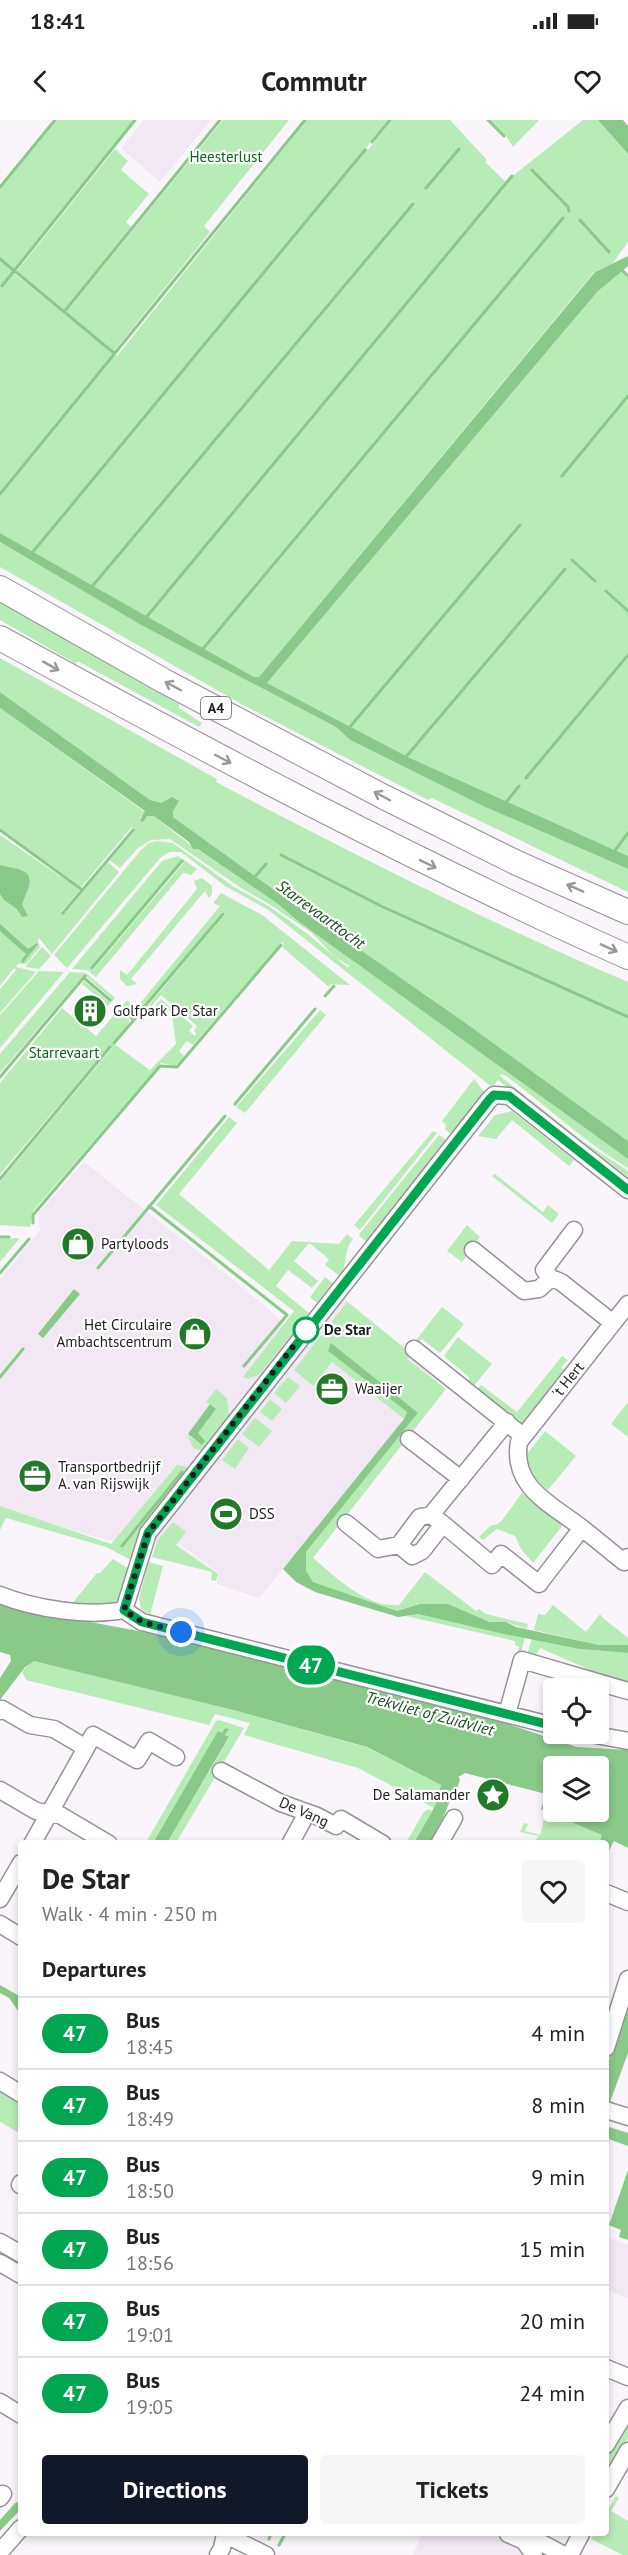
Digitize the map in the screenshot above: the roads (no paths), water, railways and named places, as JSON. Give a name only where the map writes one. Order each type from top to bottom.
[{"type":"highway","name":"A4","points":[[0,588],[164,681],[384,797],[496,853],[628,912]]},
{"type":"highway","points":[[0,638],[328,814],[479,889],[628,957]]},
{"type":"street","points":[[124,1610],[148,1533],[494,1095],[509,1096],[628,1190]]},
{"type":"street","points":[[574,1230],[544,1270],[551,1278],[561,1282],[613,1323]]},
{"type":"street","points":[[473,1250],[524,1291],[539,1288],[551,1278]]},
{"type":"street","name":"'t Hert","points":[[628,1304],[523,1436],[517,1449],[519,1469],[523,1479],[530,1487],[624,1562],[628,1557]]},
{"type":"street","points":[[414,1349],[523,1436]]},
{"type":"street","points":[[437,1520],[461,1479],[507,1422]]},
{"type":"street","points":[[409,1438],[461,1479]]},
{"type":"street","points":[[346,1523],[378,1549],[399,1545],[420,1517],[437,1520],[492,1565],[501,1554],[539,1584],[582,1528]]},
{"type":"street","points":[[0,1595],[28,1604],[104,1614],[124,1610],[142,1622],[543,1723]]},
{"type":"street","points":[[507,1714],[522,1660],[628,1691]]},
{"type":"street","points":[[0,1711],[2,1709],[30,1725],[54,1729],[86,1748]]},
{"type":"street","points":[[34,1840],[93,1735],[137,1760],[148,1741],[176,1757]]},
{"type":"street","points":[[609,1738],[628,1741]]},
{"type":"street","name":"De Vang","points":[[221,1771],[281,1803],[317,1816],[336,1826],[341,1819],[376,1840]]},
{"type":"street","points":[[0,1790],[36,1811],[60,1815],[102,1840]]},
{"type":"street","points":[[292,1840],[307,1813]]},
{"type":"street","points":[[441,1840],[454,1818]]},
{"type":"street","points":[[0,1899],[18,1868]]},
{"type":"street","points":[[609,1894],[628,1902]]},
{"type":"street","points":[[0,1924],[18,1935]]},
{"type":"street","points":[[609,2038],[628,1978]]},
{"type":"street","points":[[0,2081],[18,2092]]},
{"type":"street","points":[[609,2111],[628,2117]]},
{"type":"street","points":[[0,2242],[18,2252]]},
{"type":"street","points":[[0,2263],[18,2273]]},
{"type":"street","points":[[0,2272],[18,2281]]},
{"type":"street","points":[[609,2369],[628,2377]]},
{"type":"street","points":[[0,2402],[18,2413]]},
{"type":"street","points":[[609,2440],[628,2408]]},
{"type":"street","points":[[609,2484],[628,2451]]},
{"type":"street","points":[[0,2552],[18,2531]]},
{"type":"street","points":[[513,2536],[564,2555]]},
{"type":"street","points":[[528,2536],[543,2548]]},
{"type":"street","points":[[570,2555],[580,2536]]},
{"type":"street","points":[[231,2547],[266,2555]]},
{"type":"water","points":[[598,120],[623,120],[628,126],[628,154]]},
{"type":"water","points":[[628,256],[628,266],[598,291],[267,683],[410,758],[628,856],[628,869],[483,806],[350,740],[336,727],[141,625],[0,542],[0,533],[254,677],[259,677],[595,272]]},
{"type":"water","points":[[0,692],[150,800],[161,803],[172,797],[179,801],[173,811],[173,817],[460,1019],[628,1141],[628,1159],[299,922],[278,904],[198,849],[193,849],[189,842],[154,816],[147,816],[143,822],[140,820],[145,811],[0,708]]},
{"type":"water","points":[[133,828],[135,830],[63,915],[61,913]]},
{"type":"water","points":[[0,865],[20,870],[28,875],[29,886],[22,905],[28,916],[22,917],[17,909],[4,900],[0,894]]},
{"type":"water","points":[[0,924],[28,949],[38,944],[23,963],[21,961],[26,954],[0,931]]},
{"type":"water","points":[[74,1289],[80,1294],[43,1338],[38,1334]]},
{"type":"water","points":[[331,1343],[418,1413],[306,1552],[306,1570],[313,1582],[397,1611],[420,1604],[448,1604],[490,1622],[506,1622],[516,1627],[599,1645],[628,1645],[628,1653],[580,1649],[418,1614],[398,1617],[315,1592],[296,1582],[283,1569],[404,1419],[407,1412],[328,1351]]},
{"type":"water","points":[[210,1404],[216,1409],[198,1433],[205,1441],[202,1445],[188,1434]]},
{"type":"water","name":"Trekvliet of Zuidvliet","points":[[0,1602],[42,1613],[165,1636],[493,1719],[543,1736],[543,1744],[628,1750],[628,1848],[614,1841],[609,1850],[609,1840],[600,1840],[602,1835],[572,1822],[609,1822],[609,1756],[543,1756],[543,1793],[465,1773],[458,1777],[460,1779],[456,1793],[453,1793],[431,1840],[416,1840],[435,1806],[441,1785],[367,1747],[233,1710],[34,1661],[25,1667],[0,1700],[0,1678],[11,1661],[10,1655],[0,1652]]},
{"type":"water","points":[[225,1728],[229,1729],[225,1735],[229,1737],[169,1840],[155,1840],[218,1731],[222,1733]]},
{"type":"water","points":[[0,1985],[18,1995],[18,2011],[9,1998],[0,1993]]},
{"type":"water","points":[[628,2009],[628,2053],[609,2105],[609,2060]]},
{"type":"water","points":[[609,2127],[628,2133],[628,2146],[609,2139]]},
{"type":"water","points":[[628,2170],[628,2240],[619,2237],[621,2230],[609,2225]]},
{"type":"water","points":[[18,2502],[18,2512],[0,2531],[0,2520]]},
{"type":"waterway","points":[[0,187],[55,120]]},
{"type":"waterway","points":[[2,286],[135,120]]},
{"type":"waterway","points":[[64,312],[220,120]]},
{"type":"waterway","points":[[0,494],[305,120]]},
{"type":"waterway","points":[[372,142],[390,120]]},
{"type":"waterway","points":[[488,120],[504,136]]},
{"type":"waterway","points":[[426,188],[459,149]]},
{"type":"waterway","points":[[32,553],[365,150]]},
{"type":"waterway","points":[[532,170],[568,207],[569,211]]},
{"type":"waterway","points":[[144,620],[512,176]]},
{"type":"waterway","points":[[90,589],[413,204]]},
{"type":"waterway","points":[[202,650],[563,218]]},
{"type":"waterway","points":[[580,220],[609,252]]},
{"type":"waterway","points":[[0,259],[114,353]]},
{"type":"waterway","points":[[622,270],[628,276]]},
{"type":"waterway","points":[[562,476],[628,396]]},
{"type":"waterway","points":[[349,728],[520,525]]},
{"type":"waterway","points":[[572,560],[595,581]]},
{"type":"waterway","points":[[405,758],[565,569]]},
{"type":"waterway","points":[[606,591],[628,611]]},
{"type":"waterway","points":[[526,778],[628,655]]},
{"type":"waterway","points":[[503,806],[519,786]]},
{"type":"waterway","points":[[0,830],[81,889]]},
{"type":"waterway","points":[[613,853],[628,833]]},
{"type":"waterway","points":[[281,855],[383,907],[628,1017]]},
{"type":"waterway","points":[[92,968],[182,861]]},
{"type":"waterway","points":[[253,879],[266,864]]},
{"type":"waterway","points":[[145,1006],[223,914]]},
{"type":"waterway","points":[[33,1223],[33,1215],[160,1066],[177,1067],[281,945]]},
{"type":"waterway","points":[[0,1077],[85,976]]},
{"type":"waterway","points":[[84,978],[110,1000]]},
{"type":"waterway","points":[[325,996],[334,986]]},
{"type":"waterway","points":[[235,1104],[315,1009]]},
{"type":"waterway","points":[[122,1010],[134,1020]]},
{"type":"waterway","points":[[114,1043],[139,1014]]},
{"type":"waterway","points":[[0,1179],[110,1047]]},
{"type":"waterway","points":[[98,1268],[225,1116]]},
{"type":"waterway","points":[[149,1206],[287,1315],[244,1366]]},
{"type":"waterway","points":[[0,1237],[9,1237]]},
{"type":"waterway","points":[[0,1273],[29,1239]]},
{"type":"waterway","points":[[0,1377],[23,1349]]},
{"type":"waterway","points":[[122,1546],[182,1472]]},
{"type":"waterway","points":[[279,2545],[284,2536]]},
{"type":"place","name":"Golfpark De Star","points":[[90,1011]]},
{"type":"place","name":"Partyloods","points":[[78,1244]]},
{"type":"place","name":"De Star","points":[[306,1330]]},
{"type":"place","name":"Het Circulaire Ambachtscentrum","points":[[195,1334]]},
{"type":"place","name":"Waaijer","points":[[332,1389]]},
{"type":"place","name":"Transportbedrijf A. van Rijswijk","points":[[35,1476]]},
{"type":"place","name":"DSS","points":[[226,1514]]},
{"type":"place","name":"De Salamander","points":[[493,1795]]},
{"type":"park label","name":"Heesterlust","points":[[226,157]]},
{"type":"park label","name":"Starrevaart","points":[[64,1053]]},
{"type":"water label","name":"Starrevaarttocht","points":[[321,914]]}]
